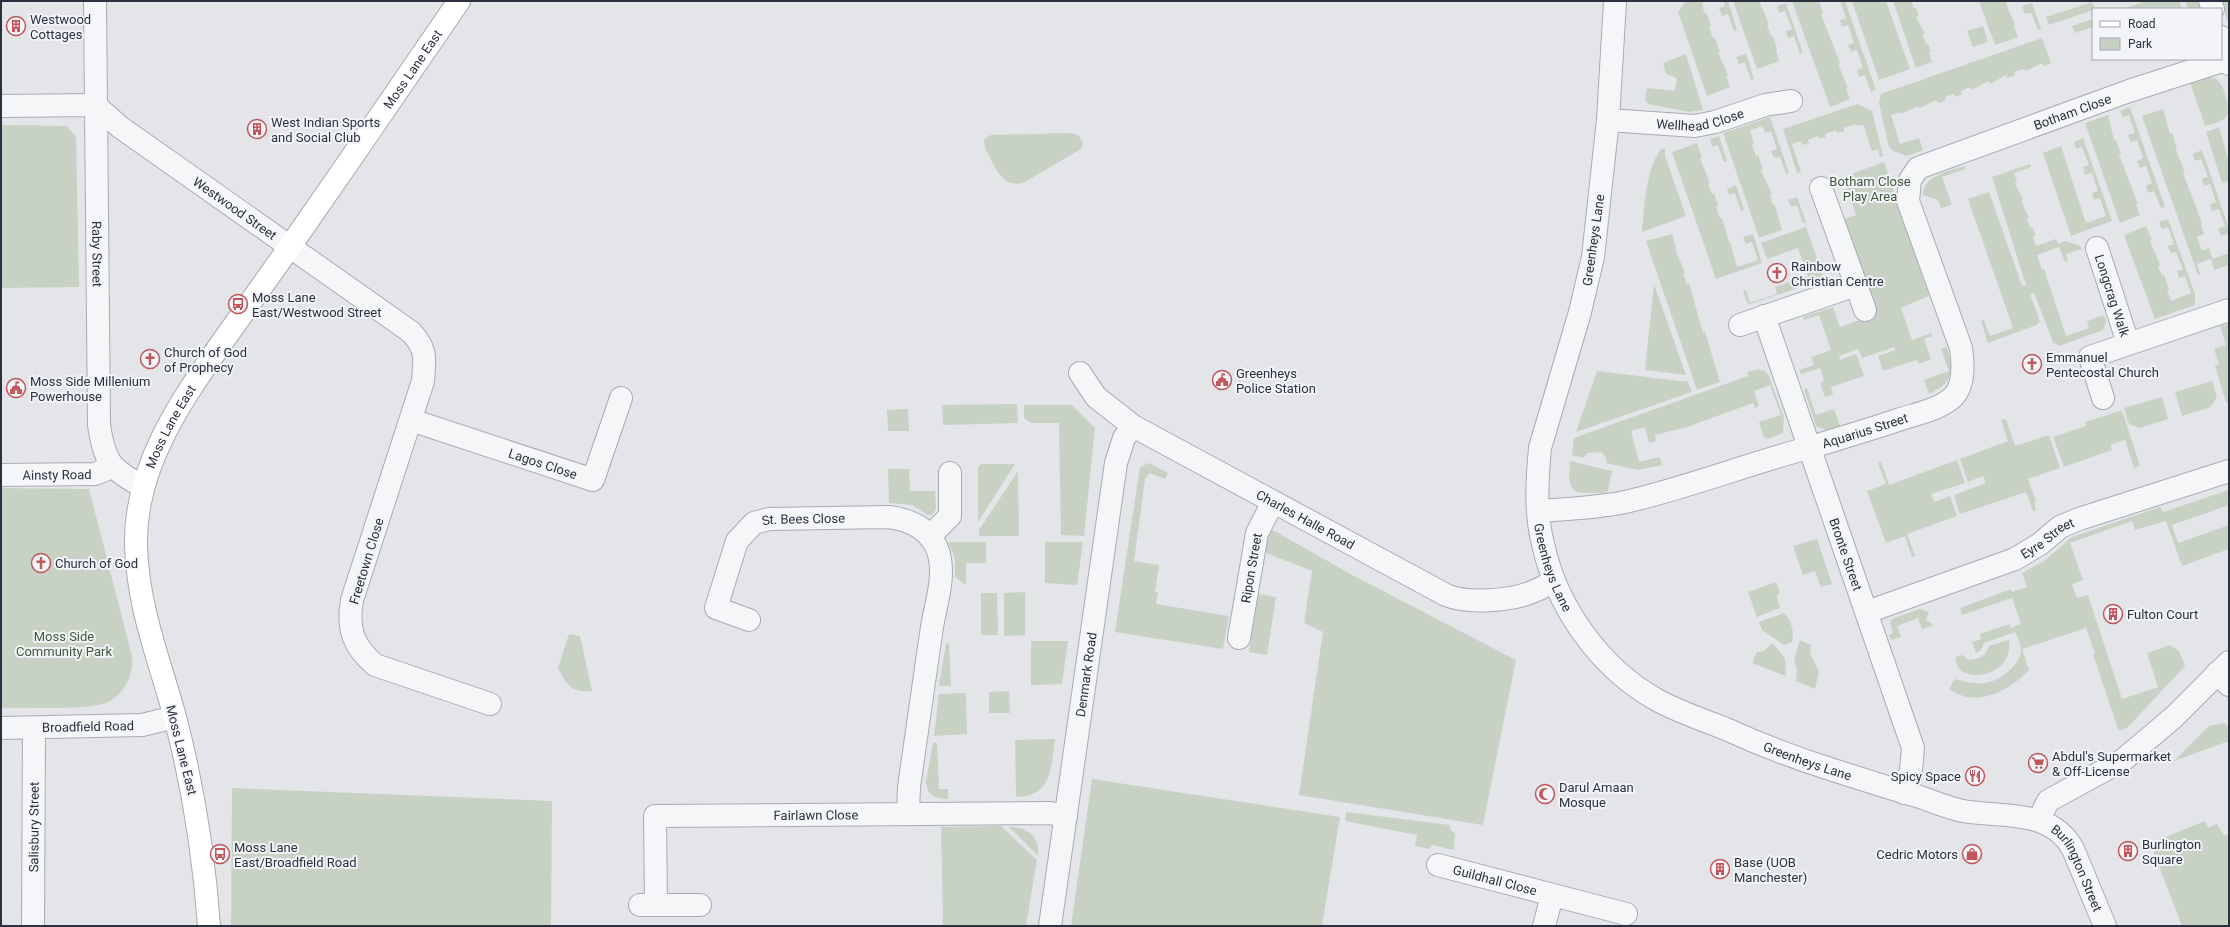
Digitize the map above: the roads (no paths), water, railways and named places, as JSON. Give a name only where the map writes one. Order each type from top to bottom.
[{"type":"main road","name":"Moss Lane East","points":[[210,926],[207,888],[195,804],[174,717],[144,614],[136,547],[138,514],[143,487],[168,424],[192,385],[290,248],[459,1]]},
{"type":"street","name":"Raby Street","points":[[95,1],[99,425],[102,446],[112,467]]},
{"type":"street","name":"Greenheys Lane","points":[[1615,1],[1608,120],[1593,257],[1580,312],[1540,448],[1538,511],[1542,544],[1554,581],[1590,642],[1628,681],[1657,700],[1788,756],[1904,793],[1962,811],[2039,820]]},
{"type":"street","points":[[2222,40],[2228,61]]},
{"type":"street","name":"Botham Close","points":[[1918,168],[2129,90],[2228,61]]},
{"type":"street","name":"Wellhead Close","points":[[1608,120],[1695,126],[1715,122],[1766,105],[1791,101]]},
{"type":"street","points":[[1,106],[95,105]]},
{"type":"street","name":"Westwood Street","points":[[95,105],[120,127],[411,332],[422,344],[424,358],[423,381]]},
{"type":"street","name":"Aquarius Street","points":[[1538,511],[1624,502],[1711,479],[1809,447],[1828,443],[1942,404],[1958,391],[1962,376],[1961,348],[1908,201],[1910,180],[1918,168]]},
{"type":"street","points":[[1821,188],[1865,310]]},
{"type":"street","name":"Longcrag Walk","points":[[2097,248],[2128,343]]},
{"type":"street","points":[[1740,324],[1856,286]]},
{"type":"street","points":[[2103,398],[2090,357],[2229,310]]},
{"type":"street","name":"Bronte Street","points":[[1764,316],[1913,748],[1911,770],[1904,793]]},
{"type":"street","name":"Charles Halle Road","points":[[1080,373],[1096,397],[1133,426],[1453,598],[1477,600],[1523,595],[1554,581]]},
{"type":"street","name":"Freetown Close","points":[[423,381],[412,420],[352,600],[350,616],[351,631],[364,655],[375,665],[490,704]]},
{"type":"street","name":"Lagos Close","points":[[412,420],[593,480],[621,398]]},
{"type":"street","name":"Denmark Road","points":[[1050,926],[1116,463],[1124,438],[1133,426]]},
{"type":"street","points":[[112,467],[143,487]]},
{"type":"street","name":"Ainsty Road","points":[[1,475],[95,474],[112,467]]},
{"type":"street","name":"Eyre Street","points":[[1867,612],[2014,559],[2040,544],[2060,527],[2079,519],[2229,470]]},
{"type":"street","points":[[908,813],[909,787],[932,625],[942,573],[938,554],[930,536],[950,516],[950,473]]},
{"type":"street","name":"Ripon Street","points":[[1239,638],[1257,533],[1273,502]]},
{"type":"street","name":"St. Bees Close","points":[[749,620],[716,608],[736,541],[754,523],[769,519],[889,517],[908,520],[930,536]]},
{"type":"street","points":[[2039,820],[2048,801],[2123,760],[2225,673]]},
{"type":"street","name":"Broadfield Road","points":[[1,728],[142,725],[174,717]]},
{"type":"street","name":"Salisbury Street","points":[[33,926],[34,728]]},
{"type":"street","name":"Fairlawn Close","points":[[700,905],[648,905],[655,816],[1048,813],[1066,816]]},
{"type":"street","name":"Burlington Street","points":[[2039,820],[2054,828],[2068,839],[2105,926]]},
{"type":"street","name":"Guildhall Close","points":[[1438,865],[1552,896],[1626,914]]},
{"type":"street","name":"Guildhall Close","points":[[1544,926],[1552,896]]},
{"type":"place","name":"Westwood Cottages","points":[[16,26]]},
{"type":"place","name":"West Indian Sports and Social Club","points":[[257,129]]},
{"type":"place","name":"Rainbow Christian Centre","points":[[1777,273]]},
{"type":"place","name":"Moss Lane East/Westwood Street","points":[[238,304]]},
{"type":"place","name":"Church of God of Prophecy","points":[[150,359]]},
{"type":"place","name":"Emmanuel Pentecostal Church","points":[[2032,364]]},
{"type":"place","name":"Greenheys Police Station","points":[[1222,380]]},
{"type":"place","name":"Moss Side Millenium Powerhouse","points":[[16,388]]},
{"type":"place","name":"Church of God","points":[[41,563]]},
{"type":"place","name":"Fulton Court","points":[[2113,614]]},
{"type":"place","name":"Abdul's Supermarket & Off-License","points":[[2038,763]]},
{"type":"place","name":"Spicy Space","points":[[1975,776]]},
{"type":"place","name":"Darul Amaan Mosque","points":[[1545,794]]},
{"type":"place","name":"Burlington Square","points":[[2128,851]]},
{"type":"place","name":"Moss Lane East/Broadfield Road","points":[[220,854]]},
{"type":"place","name":"Cedric Motors","points":[[1972,854]]},
{"type":"place","name":"Base (UOB Manchester)","points":[[1720,869]]},
{"type":"park label","name":"Botham Close Play Area","points":[[1870,188]]},
{"type":"park label","name":"Moss Side Community Park","points":[[64,644]]}]
